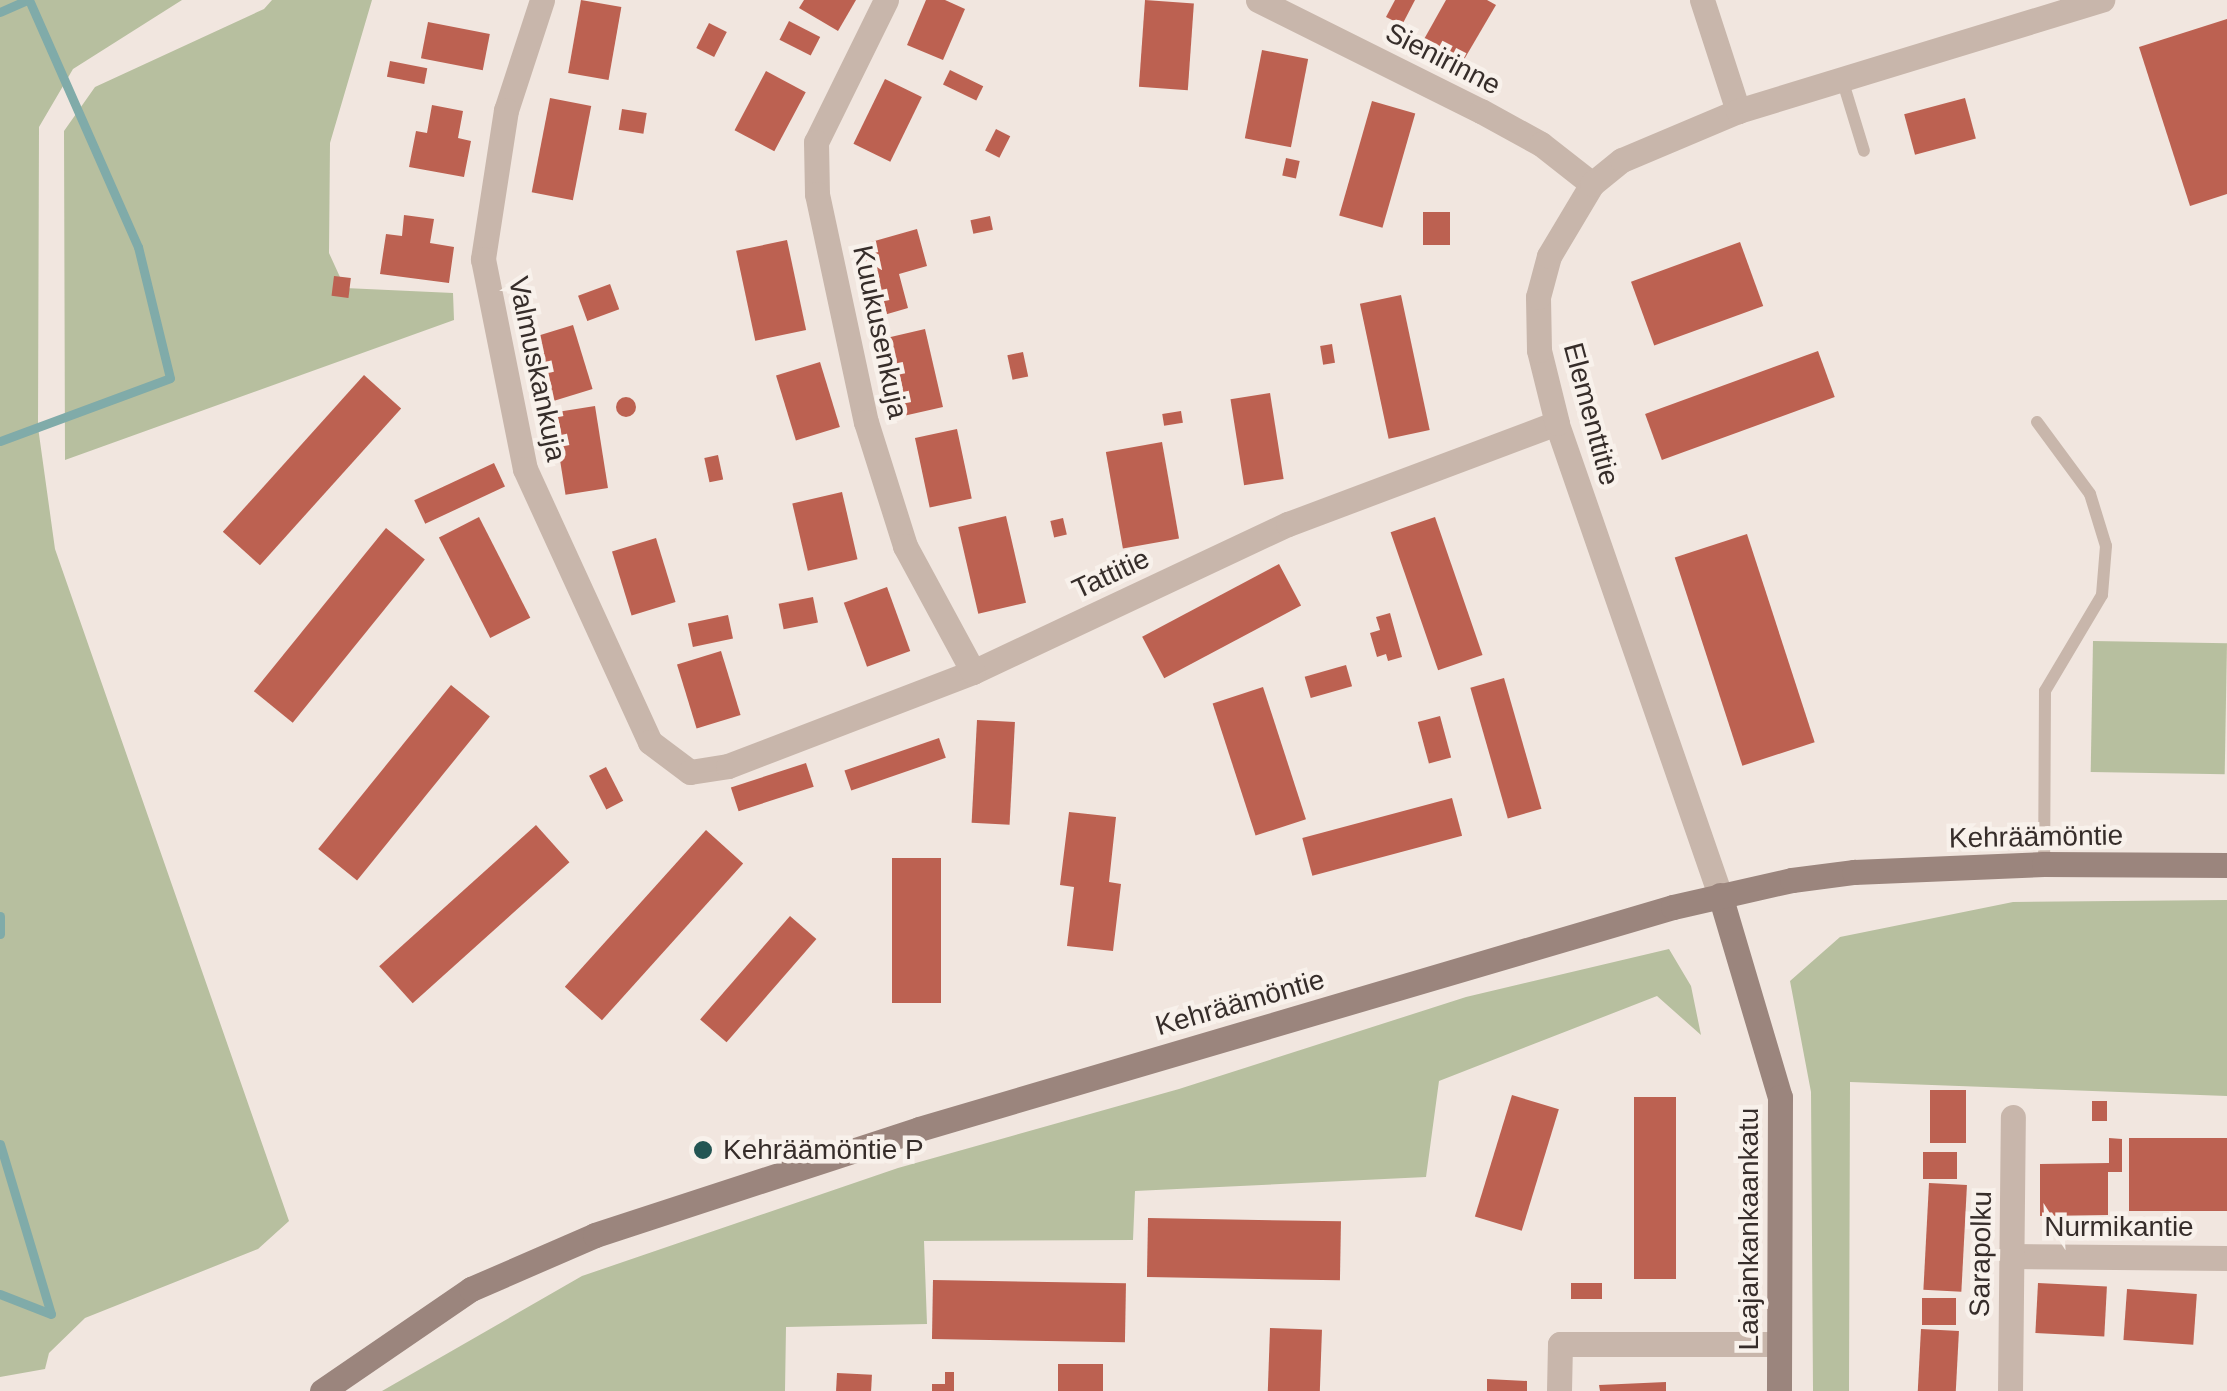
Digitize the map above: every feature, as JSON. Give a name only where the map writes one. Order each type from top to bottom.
[{"type":"street","name":"Valmuskankuja","points":[[542,0],[506,110],[483,260],[525,469],[650,742],[690,772]]},
{"type":"street","name":"Kuukusenkuja","points":[[886,0],[816,142],[817,194],[866,422],[905,546],[974,672]]},
{"type":"street","name":"Sienirinne","points":[[1258,0],[1481,111],[1540,144],[1592,184]]},
{"type":"street","points":[[1702,0],[1738,111]]},
{"type":"street","name":"Elementtitie","points":[[1720,895],[1556,423],[1538,350],[1538,297],[1549,256],[1592,184],[1622,160],[1738,111],[2086,2]]},
{"type":"street","name":"Tattitie","points":[[690,772],[728,766],[974,672],[1288,524],[1556,423]]},
{"type":"street","name":"Kehräämöntie","points":[[322,1391],[471,1289],[595,1235],[919,1128],[1720,895],[1854,872],[2044,864],[2227,866]]},
{"type":"street","name":"Laajankankaankatu","points":[[1720,895],[1780,1097],[1778,1391]]},
{"type":"street","name":"Sarapolku","points":[[2010,1391],[2012,1117]]},
{"type":"street","name":"Nurmikantie","points":[[2011,1256],[2227,1258]]},
{"type":"street","points":[[1559,1391],[1560,1344],[1778,1344]]},
{"type":"lane","points":[[1842,79],[1864,152]]},
{"type":"lane","points":[[2037,422],[2090,494],[2106,546],[2102,595],[2045,691],[2044,864]]},
{"type":"green space","points":[[0,0],[182,0],[73,69],[39,127],[38,427],[55,549],[289,1221],[258,1249],[85,1318],[49,1353],[45,1369],[0,1377]]},
{"type":"green space","points":[[272,0],[372,0],[330,143],[329,253],[345,288],[453,293],[454,320],[65,460],[64,131],[95,87],[264,9]]},
{"type":"green space","points":[[2093,641],[2227,643],[2225,774],[2091,772]]},
{"type":"green space","points":[[2227,900],[2227,1096],[1850,1082],[1849,1391],[1813,1391],[1811,1092],[1790,981],[1840,937],[2013,902]]},
{"type":"green space","points":[[1669,949],[1691,986],[1701,1035],[1657,996],[1439,1081],[1426,1177],[1135,1191],[1133,1240],[924,1241],[927,1324],[786,1327],[785,1391],[382,1391],[582,1276],[898,1168],[1179,1089],[1466,997]]},
{"type":"building","points":[[581,0],[621,7],[609,80],[568,73]]},
{"type":"building","points":[[804,0],[856,0],[838,31],[799,8]]},
{"type":"building","points":[[926,0],[945,0],[965,9],[943,60],[907,45]]},
{"type":"building","points":[[1145,0],[1194,3],[1188,90],[1139,87]]},
{"type":"building","points":[[1395,0],[1415,0],[1402,25],[1386,17]]},
{"type":"building","points":[[1446,0],[1487,0],[1496,5],[1462,63],[1423,41]]},
{"type":"building","points":[[2227,19],[2227,194],[2190,206],[2139,47]]},
{"type":"building","points":[[789,21],[820,37],[811,56],[779,40]]},
{"type":"building","points":[[428,22],[490,34],[483,70],[421,58]]},
{"type":"building","points":[[709,23],[727,32],[714,57],[696,48]]},
{"type":"building","points":[[1262,50],[1308,59],[1291,147],[1245,138]]},
{"type":"building","points":[[390,61],[427,68],[424,84],[387,77]]},
{"type":"building","points":[[950,70],[983,86],[976,101],[943,84]]},
{"type":"building","points":[[766,71],[806,92],[774,151],[735,130]]},
{"type":"building","points":[[885,79],[922,97],[890,162],[853,144]]},
{"type":"building","points":[[550,98],[591,106],[573,200],[532,192]]},
{"type":"building","points":[[1965,98],[1976,139],[1915,155],[1904,114]]},
{"type":"building","points":[[1372,101],[1415,113],[1382,228],[1339,215]]},
{"type":"building","points":[[432,105],[463,111],[458,138],[471,141],[464,177],[409,167],[416,131],[427,133]]},
{"type":"building","points":[[622,109],[647,113],[643,134],[619,130]]},
{"type":"building","points":[[996,129],[1010,136],[999,158],[985,150]]},
{"type":"building","points":[[1286,158],[1300,161],[1296,179],[1282,176]]},
{"type":"building","points":[[1423,212],[1450,212],[1450,245],[1423,245]]},
{"type":"building","points":[[404,215],[434,219],[430,243],[454,247],[449,283],[380,274],[386,234],[402,236]]},
{"type":"building","points":[[990,216],[993,230],[973,234],[970,220]]},
{"type":"building","points":[[917,229],[927,266],[899,274],[908,308],[877,317],[857,246]]},
{"type":"building","points":[[787,240],[806,330],[755,341],[736,251]]},
{"type":"building","points":[[1740,242],[1763,306],[1654,346],[1631,282]]},
{"type":"building","points":[[334,276],[351,278],[348,298],[332,296]]},
{"type":"building","points":[[610,284],[619,309],[587,321],[578,296]]},
{"type":"building","points":[[1401,295],[1430,430],[1389,439],[1360,304]]},
{"type":"building","points":[[573,325],[593,389],[549,403],[529,338]]},
{"type":"building","points":[[925,329],[943,407],[901,417],[883,339]]},
{"type":"building","points":[[1332,344],[1335,363],[1323,365],[1320,346]]},
{"type":"building","points":[[1818,351],[1835,397],[1662,460],[1645,414]]},
{"type":"building","points":[[1023,352],[1028,376],[1013,380],[1007,355]]},
{"type":"building","points":[[820,362],[840,427],[796,440],[776,375]]},
{"type":"building","points":[[364,375],[401,408],[260,565],[223,532]]},
{"type":"building","points":[[1270,393],[1284,479],[1244,485],[1230,399]]},
{"type":"building","points":[[626,397],[636,407],[626,417],[616,407]]},
{"type":"building","points":[[595,406],[608,488],[566,495],[553,413]]},
{"type":"building","points":[[1181,411],[1183,423],[1164,426],[1162,414]]},
{"type":"building","points":[[957,429],[972,498],[930,507],[915,438]]},
{"type":"building","points":[[1162,442],[1179,539],[1123,548],[1106,452]]},
{"type":"building","points":[[718,455],[723,479],[710,482],[704,458]]},
{"type":"building","points":[[494,463],[505,487],[425,524],[414,500]]},
{"type":"building","points":[[842,492],[858,559],[808,571],[792,503]]},
{"type":"building","points":[[1006,516],[1026,603],[978,614],[958,527]]},
{"type":"building","points":[[479,517],[530,618],[490,638],[439,537]]},
{"type":"building","points":[[1435,517],[1483,655],[1438,670],[1391,532]]},
{"type":"building","points":[[1063,518],[1067,535],[1054,537],[1050,521]]},
{"type":"building","points":[[386,528],[425,559],[293,723],[254,691]]},
{"type":"building","points":[[1747,534],[1815,742],[1742,766],[1675,557]]},
{"type":"building","points":[[656,538],[676,602],[632,616],[612,551]]},
{"type":"building","points":[[1279,564],[1301,605],[1164,678],[1142,637]]},
{"type":"building","points":[[887,587],[910,651],[867,667],[844,603]]},
{"type":"building","points":[[813,597],[818,623],[784,629],[779,604]]},
{"type":"building","points":[[1390,613],[1402,657],[1388,661],[1386,654],[1377,657],[1370,633],[1380,630],[1376,617]]},
{"type":"building","points":[[728,615],[733,638],[693,647],[688,624]]},
{"type":"building","points":[[721,651],[741,715],[697,729],[677,664]]},
{"type":"building","points":[[1346,665],[1352,686],[1311,698],[1305,677]]},
{"type":"building","points":[[1504,678],[1541,809],[1508,818],[1470,688]]},
{"type":"building","points":[[451,685],[490,716],[357,880],[318,849]]},
{"type":"building","points":[[1263,687],[1306,819],[1256,836],[1213,703]]},
{"type":"building","points":[[1440,716],[1451,758],[1429,763],[1418,722]]},
{"type":"building","points":[[977,720],[1015,722],[1010,825],[972,823]]},
{"type":"building","points":[[939,738],[946,758],[851,790],[844,771]]},
{"type":"building","points":[[806,763],[814,787],[739,811],[731,787]]},
{"type":"building","points":[[606,767],[623,801],[606,809],[589,776]]},
{"type":"building","points":[[1452,798],[1462,836],[1312,876],[1302,838]]},
{"type":"building","points":[[1069,812],[1116,817],[1109,882],[1121,884],[1113,951],[1067,946],[1074,887],[1060,885]]},
{"type":"building","points":[[536,825],[569,862],[413,1003],[379,966]]},
{"type":"building","points":[[706,830],[743,863],[602,1020],[565,987]]},
{"type":"building","points":[[892,858],[941,858],[941,1003],[892,1003]]},
{"type":"building","points":[[790,916],[816,939],[727,1042],[700,1019]]},
{"type":"building","points":[[1930,1090],[1966,1090],[1966,1143],[1930,1143]]},
{"type":"building","points":[[1512,1095],[1559,1109],[1522,1231],[1475,1216]]},
{"type":"building","points":[[1634,1097],[1676,1097],[1676,1279],[1634,1279]]},
{"type":"building","points":[[2092,1101],[2107,1101],[2107,1121],[2092,1121]]},
{"type":"building","points":[[2109,1138],[2122,1139],[2122,1172],[2108,1172],[2108,1215],[2040,1216],[2040,1164],[2109,1163]]},
{"type":"building","points":[[2129,1138],[2227,1138],[2227,1211],[2129,1211]]},
{"type":"building","points":[[1923,1152],[1957,1152],[1957,1179],[1923,1179]]},
{"type":"building","points":[[1929,1183],[1967,1185],[1961,1292],[1923,1290]]},
{"type":"building","points":[[1148,1218],[1341,1221],[1340,1280],[1147,1277]]},
{"type":"building","points":[[933,1280],[1126,1283],[1125,1342],[932,1339]]},
{"type":"building","points":[[1571,1283],[1602,1283],[1602,1299],[1571,1299]]},
{"type":"building","points":[[2038,1283],[2107,1287],[2104,1337],[2035,1333]]},
{"type":"building","points":[[2127,1289],[2197,1294],[2193,1345],[2123,1340]]},
{"type":"building","points":[[1922,1298],[1956,1298],[1956,1325],[1922,1325]]},
{"type":"building","points":[[1270,1328],[1322,1330],[1320,1391],[1268,1391]]},
{"type":"building","points":[[1921,1329],[1959,1331],[1956,1391],[1918,1391]]},
{"type":"building","points":[[1058,1364],[1103,1364],[1103,1391],[1058,1391]]},
{"type":"building","points":[[945,1372],[954,1372],[954,1391],[932,1391],[932,1384],[945,1384]]},
{"type":"building","points":[[837,1373],[872,1375],[871,1391],[836,1391]]},
{"type":"building","points":[[1487,1379],[1527,1381],[1527,1391],[1487,1391]]},
{"type":"building","points":[[1666,1382],[1666,1391],[1600,1391],[1599,1385]]},
{"type":"waterway","points":[[0,12],[27,0]]},
{"type":"waterway","points":[[0,441],[170,378],[138,247],[29,0]]},
{"type":"waterway","points":[[0,916],[0,934]]},
{"type":"waterway","points":[[0,1144],[51,1314],[0,1294]]},
{"type":"place","name":"Kehräämöntie P","points":[[703,1150]]}]
